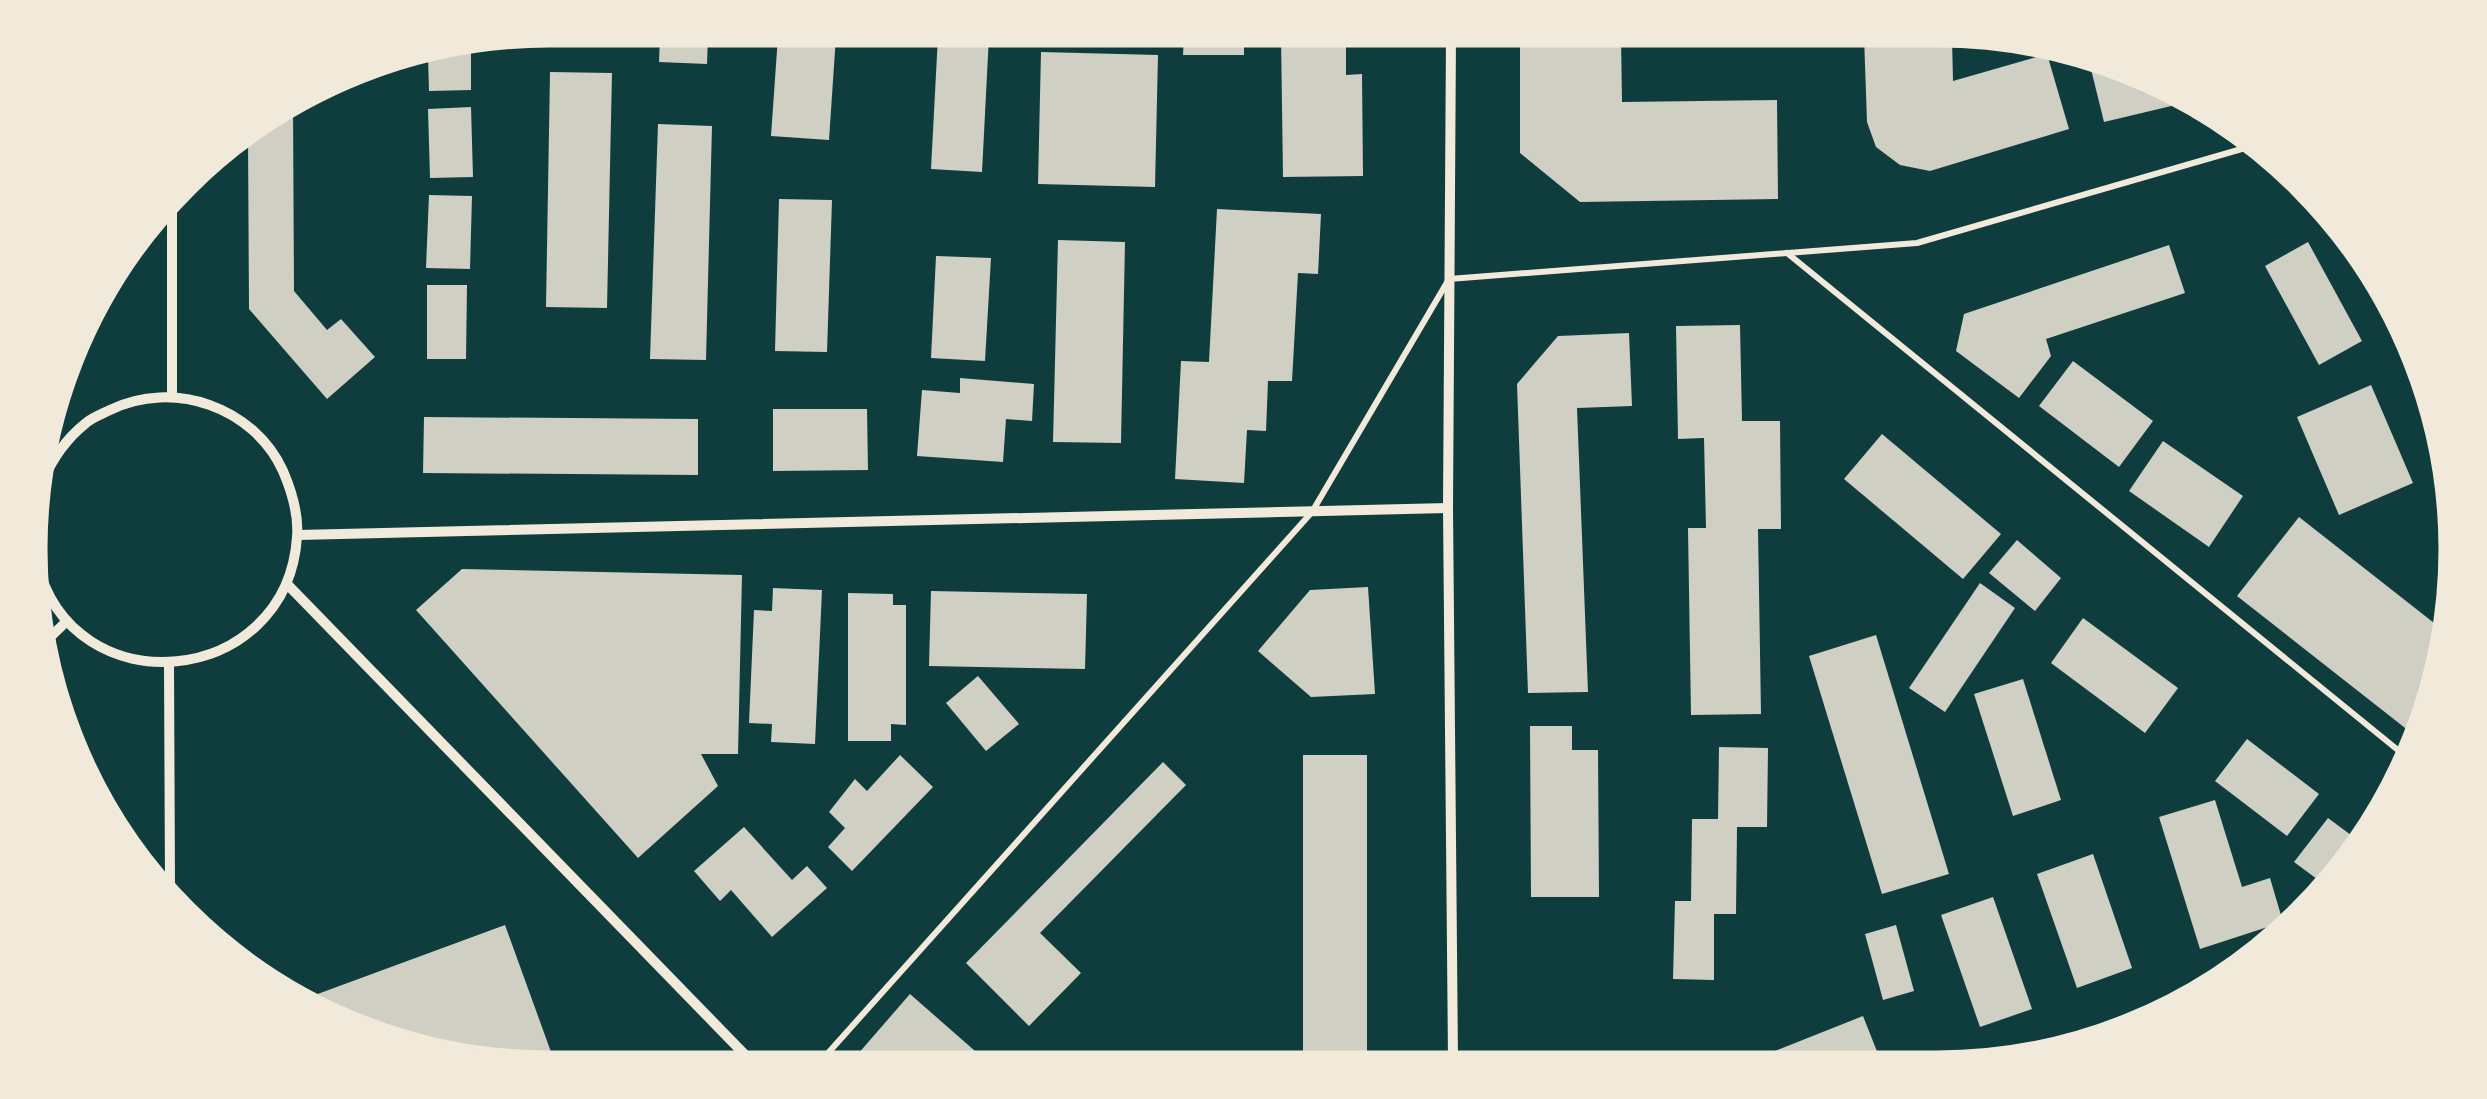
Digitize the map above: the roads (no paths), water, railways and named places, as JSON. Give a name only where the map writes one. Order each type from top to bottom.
[{"type":"street","points":[[1451,46],[1448,508],[1453,1052]]},
{"type":"street","points":[[1449,279],[1917,243],[2243,149]]},
{"type":"street","points":[[172,217],[172,396]]},
{"type":"street","points":[[1787,253],[2398,750]]},
{"type":"street","points":[[829,1052],[1312,512],[1449,279]]},
{"type":"street","points":[[49,594],[67,621],[96,644],[132,660],[169,664],[206,657],[239,641],[267,616],[286,584],[294,561],[298,535],[293,494],[276,456],[249,426],[213,405],[172,396],[128,402],[88,421],[56,452]]},
{"type":"street","points":[[298,535],[1448,508]]},
{"type":"street","points":[[286,584],[742,1052]]},
{"type":"street","points":[[54,634],[67,621]]},
{"type":"street","points":[[169,664],[170,880]]}]
